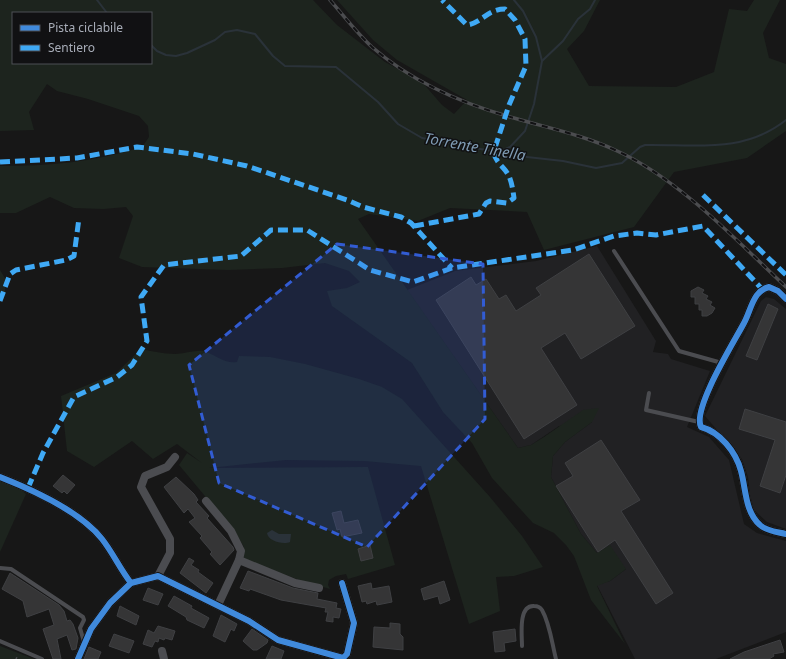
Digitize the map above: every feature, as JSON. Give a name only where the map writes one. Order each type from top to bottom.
[{"type":"street","points":[[786,299],[778,291],[769,287],[762,289],[756,296],[745,322],[712,382],[699,418],[701,427],[708,429],[723,440],[732,451],[741,468],[748,503],[754,518],[761,527],[786,534]]},
{"type":"street","points":[[158,576],[170,553],[170,539],[140,487],[145,476],[167,467],[175,457]]},
{"type":"street","points":[[0,477],[28,488],[55,502],[89,526],[104,541],[131,583]]},
{"type":"street","points":[[206,501],[231,531],[241,548],[239,560],[218,605]]},
{"type":"street","points":[[239,560],[295,583],[319,588]]},
{"type":"street","points":[[78,659],[84,642],[103,612],[131,583],[158,576],[249,621],[278,640],[343,658],[347,654],[354,623],[342,583]]},
{"type":"lane","points":[[614,251],[679,351],[722,363]]},
{"type":"lane","points":[[649,393],[646,410],[699,422]]},
{"type":"lane","points":[[0,568],[11,569],[83,618],[84,620],[80,628],[84,642]]},
{"type":"lane","points":[[522,646],[523,616],[525,610],[528,607],[537,606],[540,608],[544,617],[556,659]]},
{"type":"lane","points":[[0,641],[42,659]]},
{"type":"path","points":[[16,659],[18,653]]},
{"type":"highlighted area","points":[[337,244],[483,264],[485,419],[367,547],[219,483],[189,365]]},
{"type":"shaded area","points":[[0,0],[313,0],[337,25],[385,62],[422,82],[442,105],[454,114],[467,100],[397,60],[373,40],[337,0],[600,0],[584,31],[567,49],[589,86],[676,87],[714,72],[729,9],[747,11],[754,0],[780,0],[763,33],[769,58],[786,64],[786,131],[747,158],[674,172],[634,227],[544,250],[527,212],[450,208],[418,221],[369,214],[358,219],[518,448],[531,445],[583,410],[599,408],[592,422],[565,442],[553,456],[551,477],[581,534],[597,553],[610,545],[626,569],[610,581],[597,586],[625,644],[591,600],[574,556],[566,545],[554,533],[533,523],[492,478],[472,443],[443,412],[412,363],[332,306],[327,291],[347,288],[360,282],[349,271],[325,263],[282,268],[228,270],[142,267],[119,258],[133,216],[126,207],[103,209],[74,208],[50,197],[16,213],[0,213],[0,166],[54,164],[90,160],[142,147],[149,137],[148,126],[139,116],[88,99],[57,91],[47,84],[29,112],[34,130],[0,131]]},
{"type":"shaded area","points":[[597,246],[656,341],[653,352],[668,354],[671,359],[710,371],[687,427],[709,437],[729,460],[744,524],[757,533],[786,541],[786,632],[716,659],[635,659],[597,585],[610,581],[626,569],[597,553],[581,534],[551,477],[553,456],[565,442],[592,422],[559,426],[531,445],[518,448],[407,290],[455,271],[536,261]]},
{"type":"shaded area","points":[[0,270],[6,280],[5,292],[0,295]]},
{"type":"shaded area","points":[[766,297],[774,299],[786,309],[786,529],[767,522],[754,510],[750,495],[748,477],[742,459],[705,416],[761,301]]},
{"type":"shaded area","points":[[141,349],[171,354],[203,351],[228,362],[237,362],[239,356],[270,357],[305,364],[382,387],[402,399],[490,497],[522,536],[543,567],[514,576],[496,577],[500,611],[469,624],[421,466],[364,461],[286,460],[209,468],[368,467],[395,565],[348,579],[346,574],[336,576],[329,580],[328,585],[330,589],[302,581],[244,559],[244,547],[235,532],[179,465],[187,453],[202,463],[177,444],[153,459],[132,441],[94,467],[67,451],[61,396],[116,373]]},
{"type":"shaded area","points":[[0,479],[13,483],[26,494],[0,552]]},
{"type":"shaded area","points":[[272,530],[279,534],[291,534],[290,542],[276,542],[270,538],[267,533]]},
{"type":"shaded area","points":[[0,646],[34,659],[0,659]]},
{"type":"building","points":[[589,254],[635,326],[581,359],[565,333],[541,348],[577,405],[524,439],[436,300],[471,277],[476,285],[486,279],[499,299],[506,295],[516,311],[541,295],[536,288]]},
{"type":"building","points":[[698,287],[704,290],[702,293],[708,296],[706,299],[712,302],[710,305],[715,308],[712,313],[707,316],[702,316],[702,310],[699,310],[699,304],[695,304],[695,297],[691,297],[691,291]]},
{"type":"building","points":[[768,304],[778,309],[757,360],[746,356]]},
{"type":"building","points":[[745,409],[786,422],[786,475],[780,493],[760,486],[775,440],[739,429]]},
{"type":"building","points":[[601,440],[640,500],[621,511],[673,593],[656,604],[615,540],[598,552],[556,486],[573,476],[565,463]]},
{"type":"building","points":[[63,475],[75,485],[67,494],[64,491],[62,493],[53,486]]},
{"type":"building","points":[[176,477],[194,494],[198,500],[196,502],[209,516],[207,518],[233,547],[234,550],[220,565],[210,554],[212,552],[200,538],[202,536],[189,522],[195,518],[188,509],[184,513],[164,487]]},
{"type":"building","points":[[341,511],[344,523],[358,520],[362,533],[342,537],[340,529],[337,530],[332,513]]},
{"type":"building","points":[[370,545],[373,558],[361,561],[358,549]]},
{"type":"building","points":[[189,558],[194,561],[191,565],[213,583],[206,593],[180,573]]},
{"type":"building","points":[[248,571],[293,588],[318,593],[317,599],[337,603],[336,608],[341,609],[339,618],[333,617],[333,622],[326,621],[328,612],[325,612],[326,608],[281,600],[250,589],[249,591],[240,588]]},
{"type":"building","points":[[10,573],[59,605],[64,611],[67,621],[70,620],[73,624],[78,638],[76,649],[72,650],[67,635],[57,639],[61,659],[53,659],[43,629],[54,625],[49,609],[27,617],[23,601],[2,589]]},
{"type":"building","points":[[444,581],[450,600],[440,604],[438,596],[424,600],[421,589]]},
{"type":"building","points":[[371,583],[372,589],[389,586],[392,602],[377,605],[376,601],[367,604],[366,601],[362,602],[358,586]]},
{"type":"building","points":[[148,588],[163,594],[158,605],[143,600]]},
{"type":"building","points":[[174,596],[209,618],[204,628],[187,620],[186,617],[168,606]]},
{"type":"building","points":[[120,606],[139,616],[136,625],[117,616]]},
{"type":"building","points":[[221,615],[237,624],[234,631],[231,629],[225,642],[213,636]]},
{"type":"building","points":[[390,623],[400,624],[400,634],[403,637],[403,650],[373,647],[374,627],[390,628]]},
{"type":"building","points":[[158,626],[175,631],[172,640],[165,638],[164,640],[159,638],[158,642],[155,641],[152,647],[143,644],[148,630],[154,633]]},
{"type":"building","points":[[252,629],[268,640],[267,643],[257,650],[253,650],[243,641]]},
{"type":"building","points":[[515,629],[516,641],[504,643],[505,651],[495,652],[493,632]]},
{"type":"building","points":[[114,634],[134,641],[129,653],[109,646]]},
{"type":"building","points":[[780,640],[784,652],[773,654],[774,656],[769,659],[730,659],[744,652]]},
{"type":"building","points":[[272,646],[284,651],[281,659],[266,659]]},
{"type":"building","points":[[89,647],[101,652],[98,659],[84,659]]},
{"type":"waterway","name":"Torrente Tinella","points":[[97,0],[106,12]]},
{"type":"waterway","points":[[499,152],[510,147],[525,131],[534,104],[542,61],[536,37],[523,11],[514,0]]},
{"type":"waterway","points":[[542,61],[563,41],[578,19],[590,9],[595,0]]},
{"type":"waterway","name":"Torrente Tinella","points":[[152,46],[157,51],[166,55],[176,56],[187,53],[215,40],[225,32],[237,30],[255,34],[273,56],[285,66],[336,67],[378,102],[398,124],[422,138],[518,156],[563,161],[596,168],[622,163],[640,147],[645,145],[700,146],[736,143],[770,131],[786,120]]},
{"type":"railway","points":[[330,0],[372,47],[387,60],[421,81],[457,99],[495,112],[590,140],[615,150],[638,162],[684,193],[727,230],[786,287]]},
{"type":"marked path","points":[[414,226],[479,214],[486,203],[490,201],[507,203],[514,198],[509,176],[497,161],[494,151],[509,105],[526,66],[525,39],[515,20],[505,9],[494,11],[477,22],[467,25],[442,0]]},
{"type":"marked path","points":[[0,162],[77,158],[137,147],[193,154],[247,166],[347,200],[363,207],[401,217],[411,223],[452,268]]},
{"type":"marked path","points":[[703,195],[786,275]]},
{"type":"marked path","points":[[0,301],[10,274],[16,270],[66,260],[74,256],[79,218]]},
{"type":"marked path","points":[[28,488],[43,453],[74,397],[117,377],[132,365],[147,341],[141,297],[164,265],[241,256],[271,230],[307,230],[370,270],[413,282],[452,268],[573,250],[614,236],[637,233],[656,235],[703,226],[762,289]]},
{"type":"cycle path","points":[[786,299],[778,291],[769,287],[757,295],[744,323],[715,375],[708,391],[700,418],[701,427],[715,433],[721,438],[731,450],[739,464],[747,500],[751,514],[755,520],[765,529],[786,534]]},
{"type":"cycle path","points":[[0,477],[55,502],[81,519],[102,539],[131,583]]},
{"type":"cycle path","points":[[78,659],[91,629],[110,603],[131,583],[158,576],[249,621],[278,640],[343,658],[347,654],[354,623],[342,583]]}]
